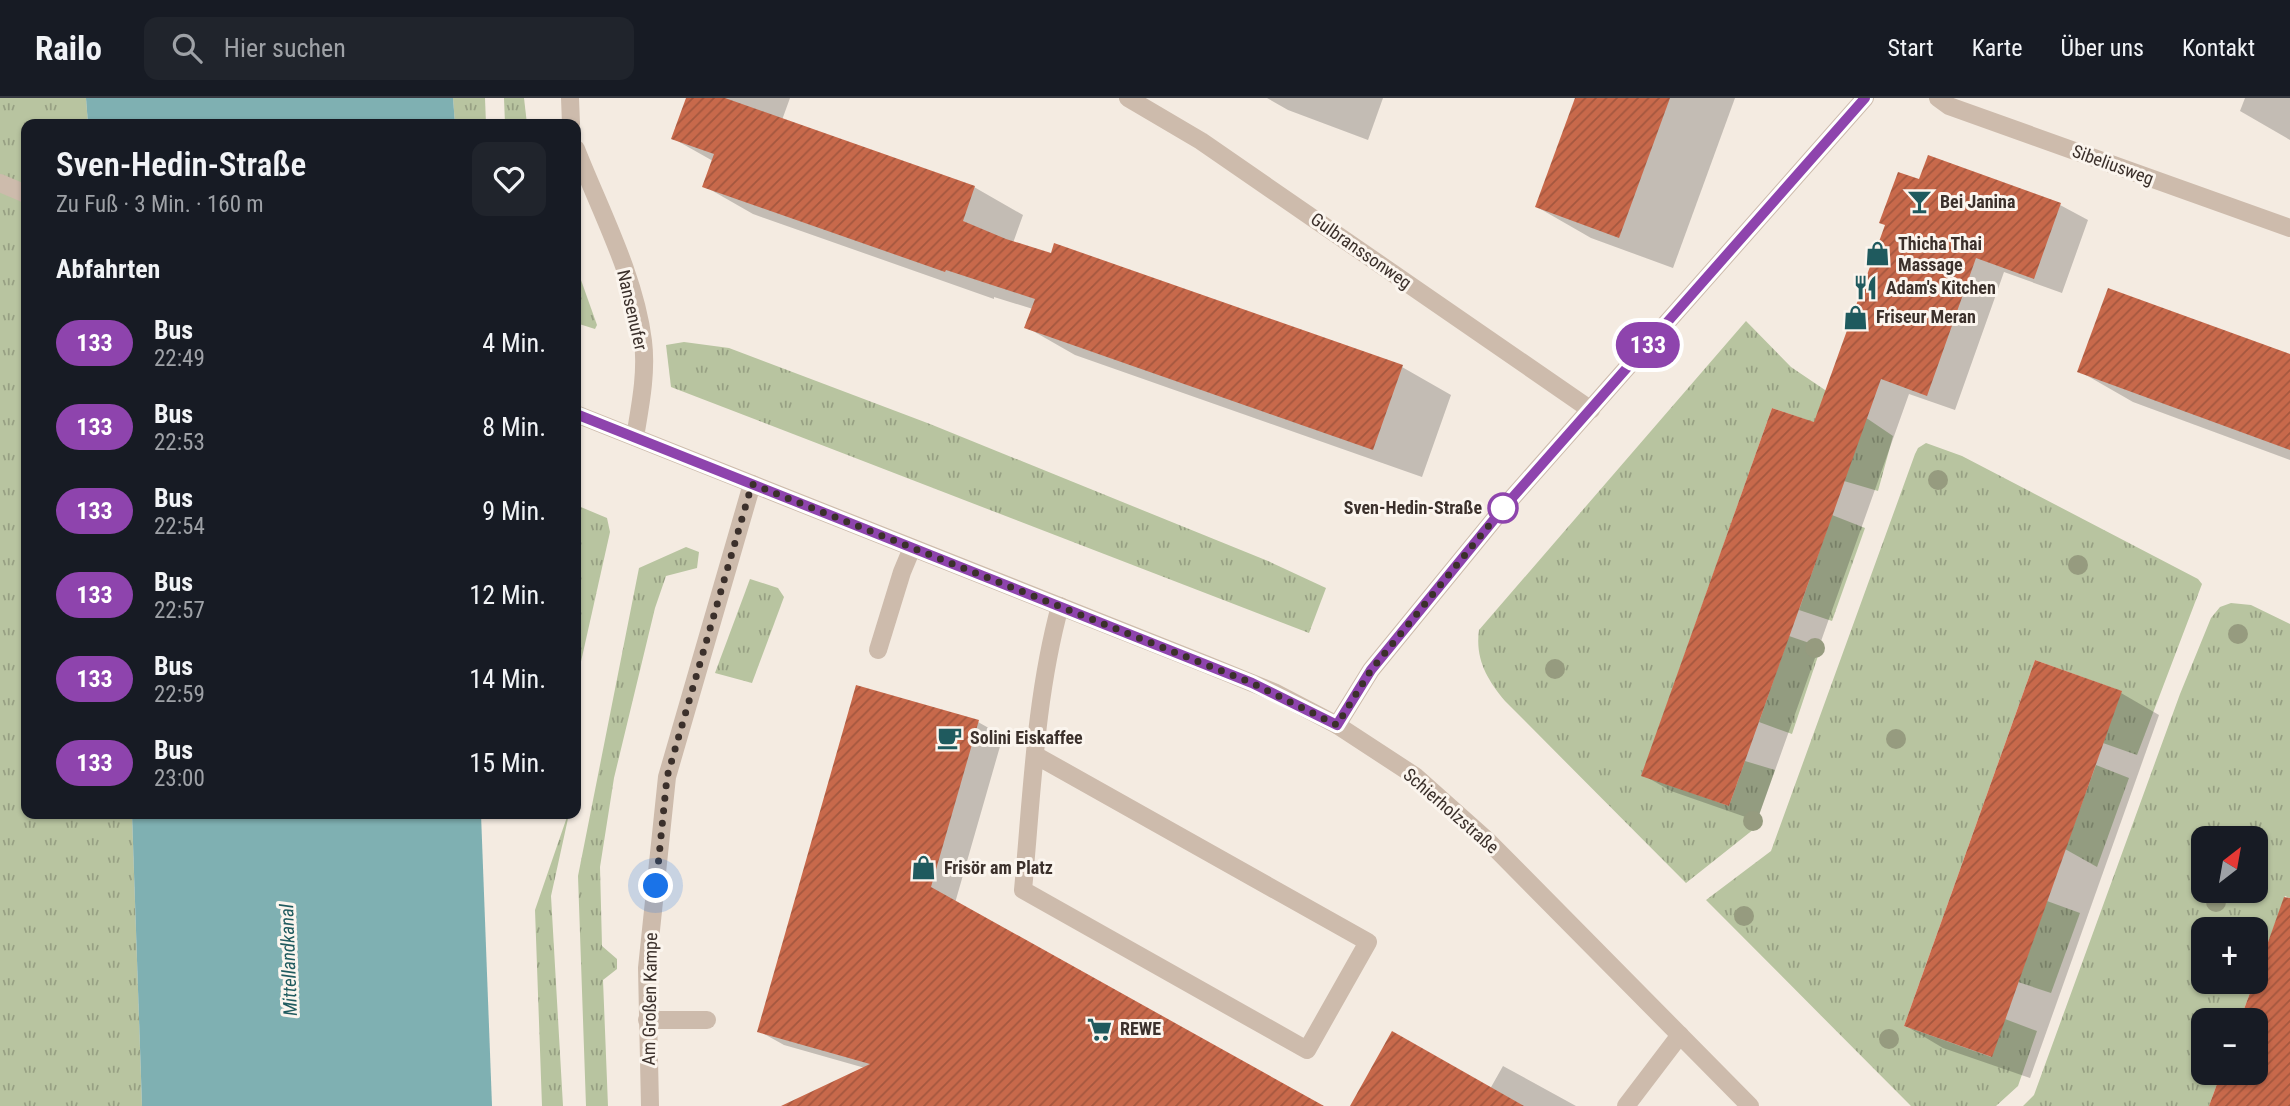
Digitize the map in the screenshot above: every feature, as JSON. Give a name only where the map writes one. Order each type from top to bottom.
[{"type":"street","points":[[570,98],[571,119]]},
{"type":"street","name":"Gulbranssonweg","points":[[1128,98],[1201,141],[1591,410]]},
{"type":"street","points":[[1337,725],[1371,670],[1505,506],[1865,98]]},
{"type":"street","name":"Sibeliusweg","points":[[1938,98],[1949,106],[2290,228]]},
{"type":"street","name":"Nansenufer","points":[[581,162],[630,285],[643,343],[643,384],[635,437]]},
{"type":"street","points":[[0,183],[21,192]]},
{"type":"street","name":"Schierholzstraße","points":[[581,416],[1274,692],[1337,725],[1415,776],[1489,842],[1750,1106]]},
{"type":"street","name":"Am Großen Kampe","points":[[649,1106],[648,968],[667,777],[752,484]]},
{"type":"street","points":[[877,650],[912,548]]},
{"type":"street","points":[[1035,755],[1368,942],[1307,1049],[1023,890],[1035,755],[1047,653],[1060,606]]},
{"type":"street","points":[[648,1020],[707,1020]]},
{"type":"street","points":[[1626,1106],[1679,1035]]},
{"type":"green space","points":[[0,98],[86,98],[88,119],[21,119],[21,819],[132,819],[142,1106],[0,1106]]},
{"type":"green space","points":[[453,98],[485,98],[486,119],[455,119]]},
{"type":"green space","points":[[504,98],[524,98],[526,119],[505,119]]},
{"type":"green space","points":[[581,280],[597,325],[595,329],[581,325]]},
{"type":"green space","points":[[1746,321],[1791,367],[1893,436],[1878,491],[1844,481],[1859,438],[1772,408],[1642,775],[1729,806],[1745,761],[1775,770],[1754,829],[1686,883],[1505,701],[1484,668],[1479,650],[1479,630]]},
{"type":"green space","points":[[684,342],[729,348],[930,424],[1268,561],[1326,588],[1309,633],[671,387],[666,345]]},
{"type":"green space","points":[[1926,443],[1962,456],[2198,579],[2202,584],[2137,755],[2103,743],[2121,691],[2035,660],[1904,1026],[1991,1057],[2005,1019],[2037,1031],[2018,1086],[1996,1106],[1911,1106],[1706,900],[1771,851],[1915,454],[1918,448]]},
{"type":"green space","points":[[581,507],[607,518],[610,532],[581,662]]},
{"type":"green space","points":[[1832,515],[1865,528],[1832,621],[1799,610]]},
{"type":"green space","points":[[686,547],[699,552],[697,568],[666,576],[655,608],[614,778],[600,867],[602,946],[617,959],[617,969],[603,980],[608,1106],[586,1106],[578,876],[639,568]]},
{"type":"green space","points":[[750,579],[778,588],[784,597],[752,683],[715,673]]},
{"type":"green space","points":[[2231,603],[2251,605],[2290,624],[2290,898],[2285,896],[2268,943],[2268,917],[2191,917],[2191,994],[2250,994],[2244,1008],[2191,1008],[2191,1085],[2217,1085],[2209,1106],[2023,1106],[2034,1095],[2180,694],[2211,618],[2220,607]]},
{"type":"green space","points":[[1789,636],[1821,647],[1792,734],[1759,722]]},
{"type":"green space","points":[[2096,765],[2129,778],[2097,867],[2065,849]]},
{"type":"green space","points":[[568,819],[551,896],[563,1106],[542,1106],[535,910]]},
{"type":"green space","points":[[2047,901],[2080,913],[2051,993],[2018,982]]},
{"type":"water","points":[[86,98],[453,98],[455,119],[88,119]]},
{"type":"water","name":"Mittellandkanal","points":[[132,819],[481,819],[492,1106],[142,1106]]},
{"type":"building","points":[[686,98],[725,98],[975,186],[963,221],[1006,239],[1051,253],[1054,243],[1403,365],[1373,450],[1024,328],[1035,299],[946,270],[945,272],[702,187],[714,154],[671,139]]},
{"type":"building","points":[[1575,98],[1670,98],[1619,238],[1535,207]]},
{"type":"building","points":[[1928,155],[2061,203],[2034,279],[1976,258],[1927,396],[1881,379],[1729,806],[1641,776],[1772,408],[1814,422],[1885,225],[1879,223],[1898,172],[1919,179]]},
{"type":"building","points":[[2108,288],[2290,354],[2290,450],[2077,372]]},
{"type":"building","points":[[2035,660],[2122,691],[1992,1057],[1904,1026]]},
{"type":"building","points":[[856,685],[979,720],[931,887],[1324,1106],[781,1106],[870,1064],[757,1032]]},
{"type":"building","points":[[2284,897],[2290,898],[2290,1106],[2209,1106],[2217,1085],[2268,1085],[2268,1008],[2244,1008],[2250,994],[2268,994],[2268,942]]},
{"type":"building","points":[[1392,1031],[1524,1106],[1350,1106]]},
{"type":"bus line","name":"133","points":[[581,416],[1252,683],[1337,725],[1371,670],[1505,506],[1865,98]]},
{"type":"place","name":"Bei Janina","points":[[1920,202]]},
{"type":"place","name":"Thicha Thai Massage","points":[[1878,254]]},
{"type":"place","name":"Adam's Kitchen","points":[[1866,288]]},
{"type":"place","name":"Friseur Meran","points":[[1856,317]]},
{"type":"place","name":"Sven-Hedin-Straße","points":[[1503,508]]},
{"type":"place","name":"Solini Eiskaffee","points":[[950,738]]},
{"type":"place","name":"Frisör am Platz","points":[[924,868]]},
{"type":"place","name":"REWE","points":[[1100,1029]]},
{"type":"route","points":[[656,886],[667,777],[752,484],[1274,692],[1337,725],[1371,670],[1505,506],[1503,508]]}]
